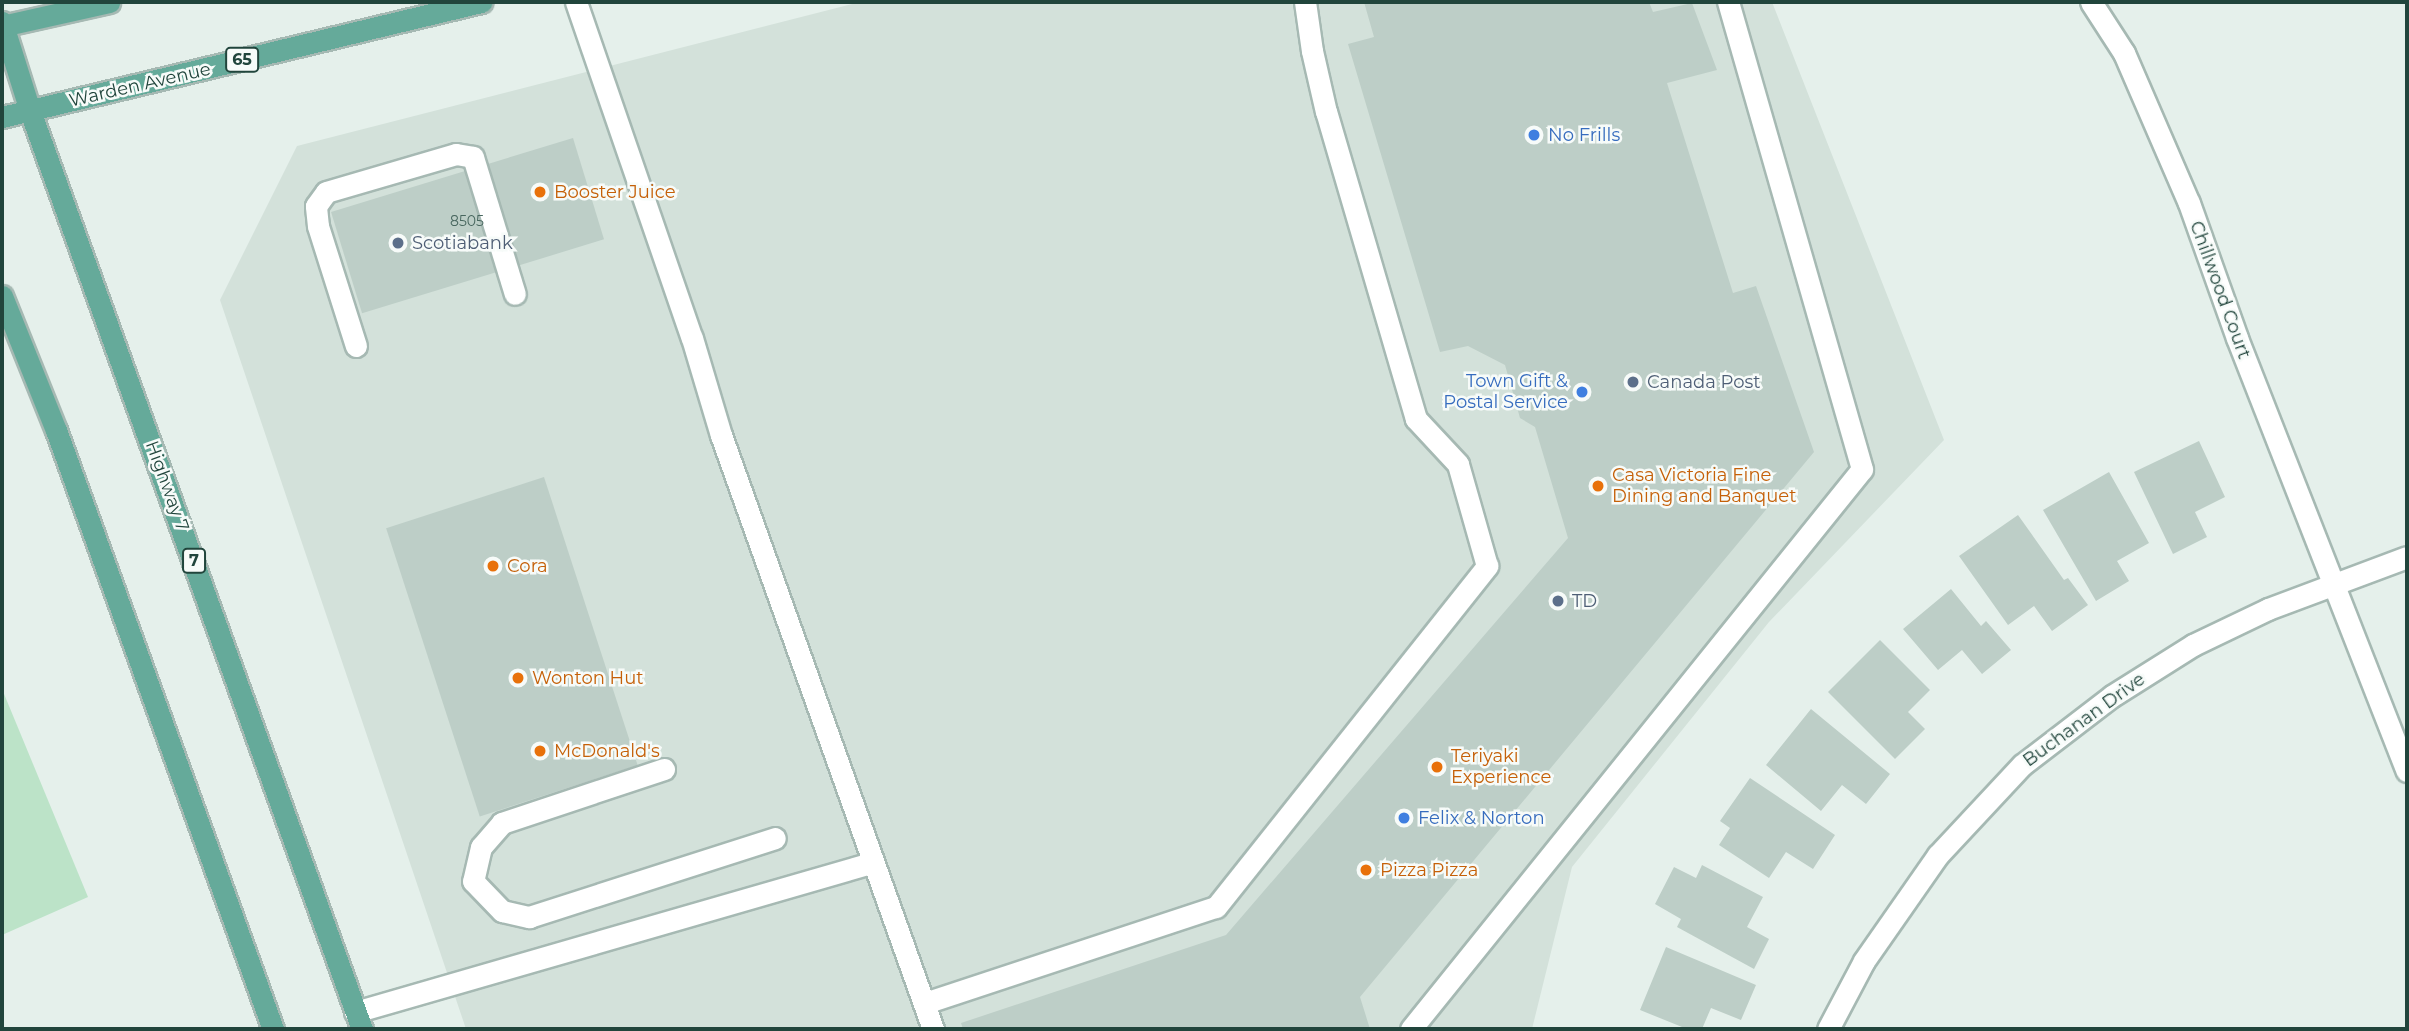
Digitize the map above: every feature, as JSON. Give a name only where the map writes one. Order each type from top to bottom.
[{"type":"main road","points":[[2,25],[109,2]]},
{"type":"main road","name":"Warden Avenue","points":[[2,117],[481,2]]},
{"type":"main road","name":"Highway 7","points":[[2,25],[30,111],[359,1021]]},
{"type":"main road","points":[[2,296],[56,430],[273,1029]]},
{"type":"street","points":[[576,2],[692,338],[721,435],[790,623],[871,863],[933,1029]]},
{"type":"street","points":[[925,1003],[1216,907],[1487,566],[1458,464],[1416,419],[1326,112],[1312,51],[1305,2]]},
{"type":"street","points":[[1411,1029],[1862,469],[1728,2]]},
{"type":"street","name":"Chillwood Court","points":[[2091,2],[2124,53],[2189,203],[2237,338],[2407,771]]},
{"type":"street","points":[[356,346],[318,226],[316,206],[326,192],[456,154],[473,157],[515,294]]},
{"type":"street","name":"Buchanan Drive","points":[[1828,1029],[1864,961],[1937,855],[2022,765],[2112,696],[2193,645],[2268,609],[2407,557]]},
{"type":"street","points":[[664,769],[502,823],[481,847],[473,881],[502,911],[529,917],[775,838]]},
{"type":"street","points":[[359,1021],[426,989],[570,951],[871,863]]},
{"type":"shaded area","points":[[860,2],[1772,2],[1944,440],[1769,622],[1572,867],[1532,1029],[466,1029],[220,300],[297,146]]},
{"type":"green space","points":[[2,689],[88,897],[2,935]]},
{"type":"building","points":[[1364,2],[1649,2],[1653,12],[1692,3],[1717,70],[1667,83],[1733,293],[1756,286],[1814,452],[1360,997],[1370,1029],[963,1029],[961,1023],[1226,935],[1568,538],[1535,427],[1520,418],[1505,365],[1468,346],[1440,352],[1348,44],[1374,37]]},
{"type":"building","points":[[573,138],[604,239],[362,313],[331,212]]},
{"type":"building","points":[[2199,441],[2225,497],[2195,512],[2207,537],[2173,554],[2134,472]]},
{"type":"building","points":[[2109,472],[2149,543],[2117,561],[2129,581],[2096,601],[2043,510]]},
{"type":"building","points":[[544,477],[638,765],[480,816],[386,528]]},
{"type":"building","points":[[2018,515],[2064,580],[2068,578],[2088,605],[2052,631],[2034,606],[2008,625],[1959,556]]},
{"type":"building","points":[[1951,589],[1981,626],[1986,621],[2011,650],[1982,674],[1962,650],[1938,670],[1903,629]]},
{"type":"building","points":[[1880,640],[1930,690],[1908,712],[1925,729],[1895,759],[1828,692]]},
{"type":"building","points":[[1811,709],[1890,774],[1866,804],[1842,785],[1821,811],[1766,765]]},
{"type":"building","points":[[1750,778],[1835,835],[1813,869],[1786,852],[1769,878],[1719,845],[1730,828],[1720,821]]},
{"type":"building","points":[[1702,865],[1763,897],[1747,927],[1769,939],[1754,969],[1677,927],[1681,919],[1655,904],[1674,867],[1696,878]]},
{"type":"building","points":[[1666,947],[1756,985],[1741,1020],[1711,1008],[1702,1029],[1687,1029],[1640,1010]]},
{"type":"place","name":"No Frills","points":[[1534,135]]},
{"type":"place","name":"Booster Juice","points":[[540,192]]},
{"type":"place","name":"Scotiabank","points":[[398,243]]},
{"type":"place","name":"Canada Post","points":[[1633,382]]},
{"type":"place","name":"Town Gift & Postal Service","points":[[1582,392]]},
{"type":"place","name":"Casa Victoria Fine Dining and Banquet","points":[[1598,486]]},
{"type":"place","name":"Cora","points":[[493,566]]},
{"type":"place","name":"TD","points":[[1558,601]]},
{"type":"place","name":"Wonton Hut","points":[[518,678]]},
{"type":"place","name":"McDonald's","points":[[540,751]]},
{"type":"place","name":"Teriyaki Experience","points":[[1437,767]]},
{"type":"place","name":"Felix & Norton","points":[[1404,818]]},
{"type":"place","name":"Pizza Pizza","points":[[1366,870]]}]
